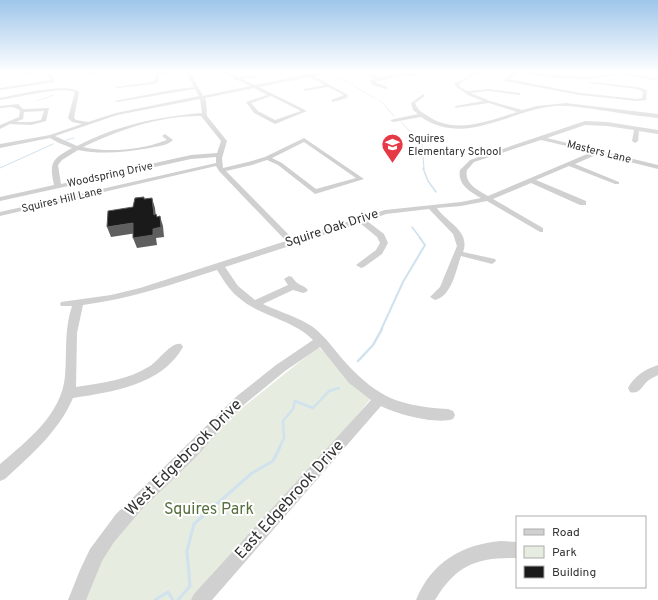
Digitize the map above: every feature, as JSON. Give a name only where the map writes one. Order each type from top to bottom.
[{"type":"street","points":[[75,100],[71,118],[74,121],[86,123]]},
{"type":"street","points":[[118,109],[117,101],[122,100]]},
{"type":"street","points":[[0,146],[51,136],[118,109],[181,100]]},
{"type":"street","points":[[203,100],[203,114],[227,140],[220,155],[220,167],[291,242]]},
{"type":"street","points":[[256,100],[248,102],[256,112],[275,122],[305,111],[284,100]]},
{"type":"street","points":[[416,100],[413,105],[415,110],[439,124],[455,130],[478,126],[542,107],[561,105],[658,116]]},
{"type":"street","points":[[486,100],[523,112]]},
{"type":"street","points":[[456,107],[491,102]]},
{"type":"street","points":[[0,108],[22,104]]},
{"type":"street","points":[[34,110],[48,105]]},
{"type":"street","points":[[11,123],[41,125],[47,109],[22,111],[20,108],[13,106]]},
{"type":"street","points":[[0,126],[21,118],[22,111]]},
{"type":"street","points":[[58,186],[55,165],[64,155],[77,147],[136,124],[203,114]]},
{"type":"street","points":[[393,120],[422,115]]},
{"type":"street","points":[[540,230],[486,199],[467,185],[462,176],[465,166],[472,161],[585,123],[601,123],[658,132]]},
{"type":"street","points":[[635,141],[637,129]]},
{"type":"street","points":[[51,136],[59,142],[102,153],[123,151],[169,142],[170,140],[166,136]]},
{"type":"street","name":"Masters Lane","points":[[541,138],[658,167]]},
{"type":"street","name":"Squires Hill Lane","points":[[0,214],[220,167],[250,164],[267,158],[304,140],[361,179],[315,192],[280,164],[267,158]]},
{"type":"street","name":"Squire Oak Drive","points":[[65,304],[111,298],[142,291],[291,242],[396,210],[462,205],[486,199],[598,152]]},
{"type":"street","name":"Woodspring Drive","points":[[0,199],[191,157],[220,155]]},
{"type":"street","points":[[569,164],[617,183]]},
{"type":"street","points":[[530,180],[583,203]]},
{"type":"street","points":[[432,207],[440,218],[459,235],[461,246],[444,289],[435,297]]},
{"type":"street","points":[[361,220],[381,236],[384,243],[379,252],[361,265]]},
{"type":"street","points":[[458,253],[492,261]]},
{"type":"street","points":[[220,266],[234,289],[245,299],[301,325],[321,342],[357,384],[379,400],[413,412],[448,415]]},
{"type":"street","points":[[255,304],[291,283],[303,290]]},
{"type":"street","points":[[0,474],[45,430],[62,407],[69,392],[73,322],[79,302]]},
{"type":"street","name":"West Edgebrook Drive","points":[[77,600],[83,581],[105,540],[134,505],[189,454],[219,421],[256,388],[290,360],[321,342]]},
{"type":"street","points":[[69,392],[111,386],[134,380],[152,371],[171,355],[177,347]]},
{"type":"street","points":[[634,388],[644,377],[658,370]]},
{"type":"street","name":"East Edgebrook Drive","points":[[200,600],[379,400]]},
{"type":"street","points":[[425,600],[434,584],[447,568],[462,558],[477,552],[492,549],[516,550]]},
{"type":"green space","name":"Squires Park","points":[[318,347],[341,365],[373,396],[205,600],[76,600],[87,572],[169,472],[247,404]]},
{"type":"building","points":[[144,197],[144,199],[152,198],[154,215],[156,214],[157,217],[160,216],[161,227],[153,229],[153,235],[133,238],[133,223],[107,227],[108,211],[133,207],[135,198]]},
{"type":"waterway","points":[[380,100],[394,116]]},
{"type":"waterway","points":[[401,122],[422,144],[424,169]]},
{"type":"waterway","points":[[66,140],[74,138]]},
{"type":"waterway","points":[[0,168],[53,144]]},
{"type":"waterway","points":[[423,168],[428,181],[436,192]]},
{"type":"waterway","points":[[412,227],[421,239]]},
{"type":"waterway","points":[[381,330],[403,282],[425,245],[420,238]]},
{"type":"waterway","points":[[358,361],[373,345],[382,329]]},
{"type":"waterway","points":[[279,448],[284,438],[283,421],[293,409],[295,401],[313,408],[329,391],[339,388]]},
{"type":"waterway","points":[[178,600],[190,586],[187,551],[194,524],[252,473],[273,461],[280,447]]},
{"type":"waterway","points":[[155,600],[168,592],[173,600]]},
{"type":"place","name":"Squires Elementary School","points":[[393,164]]}]
